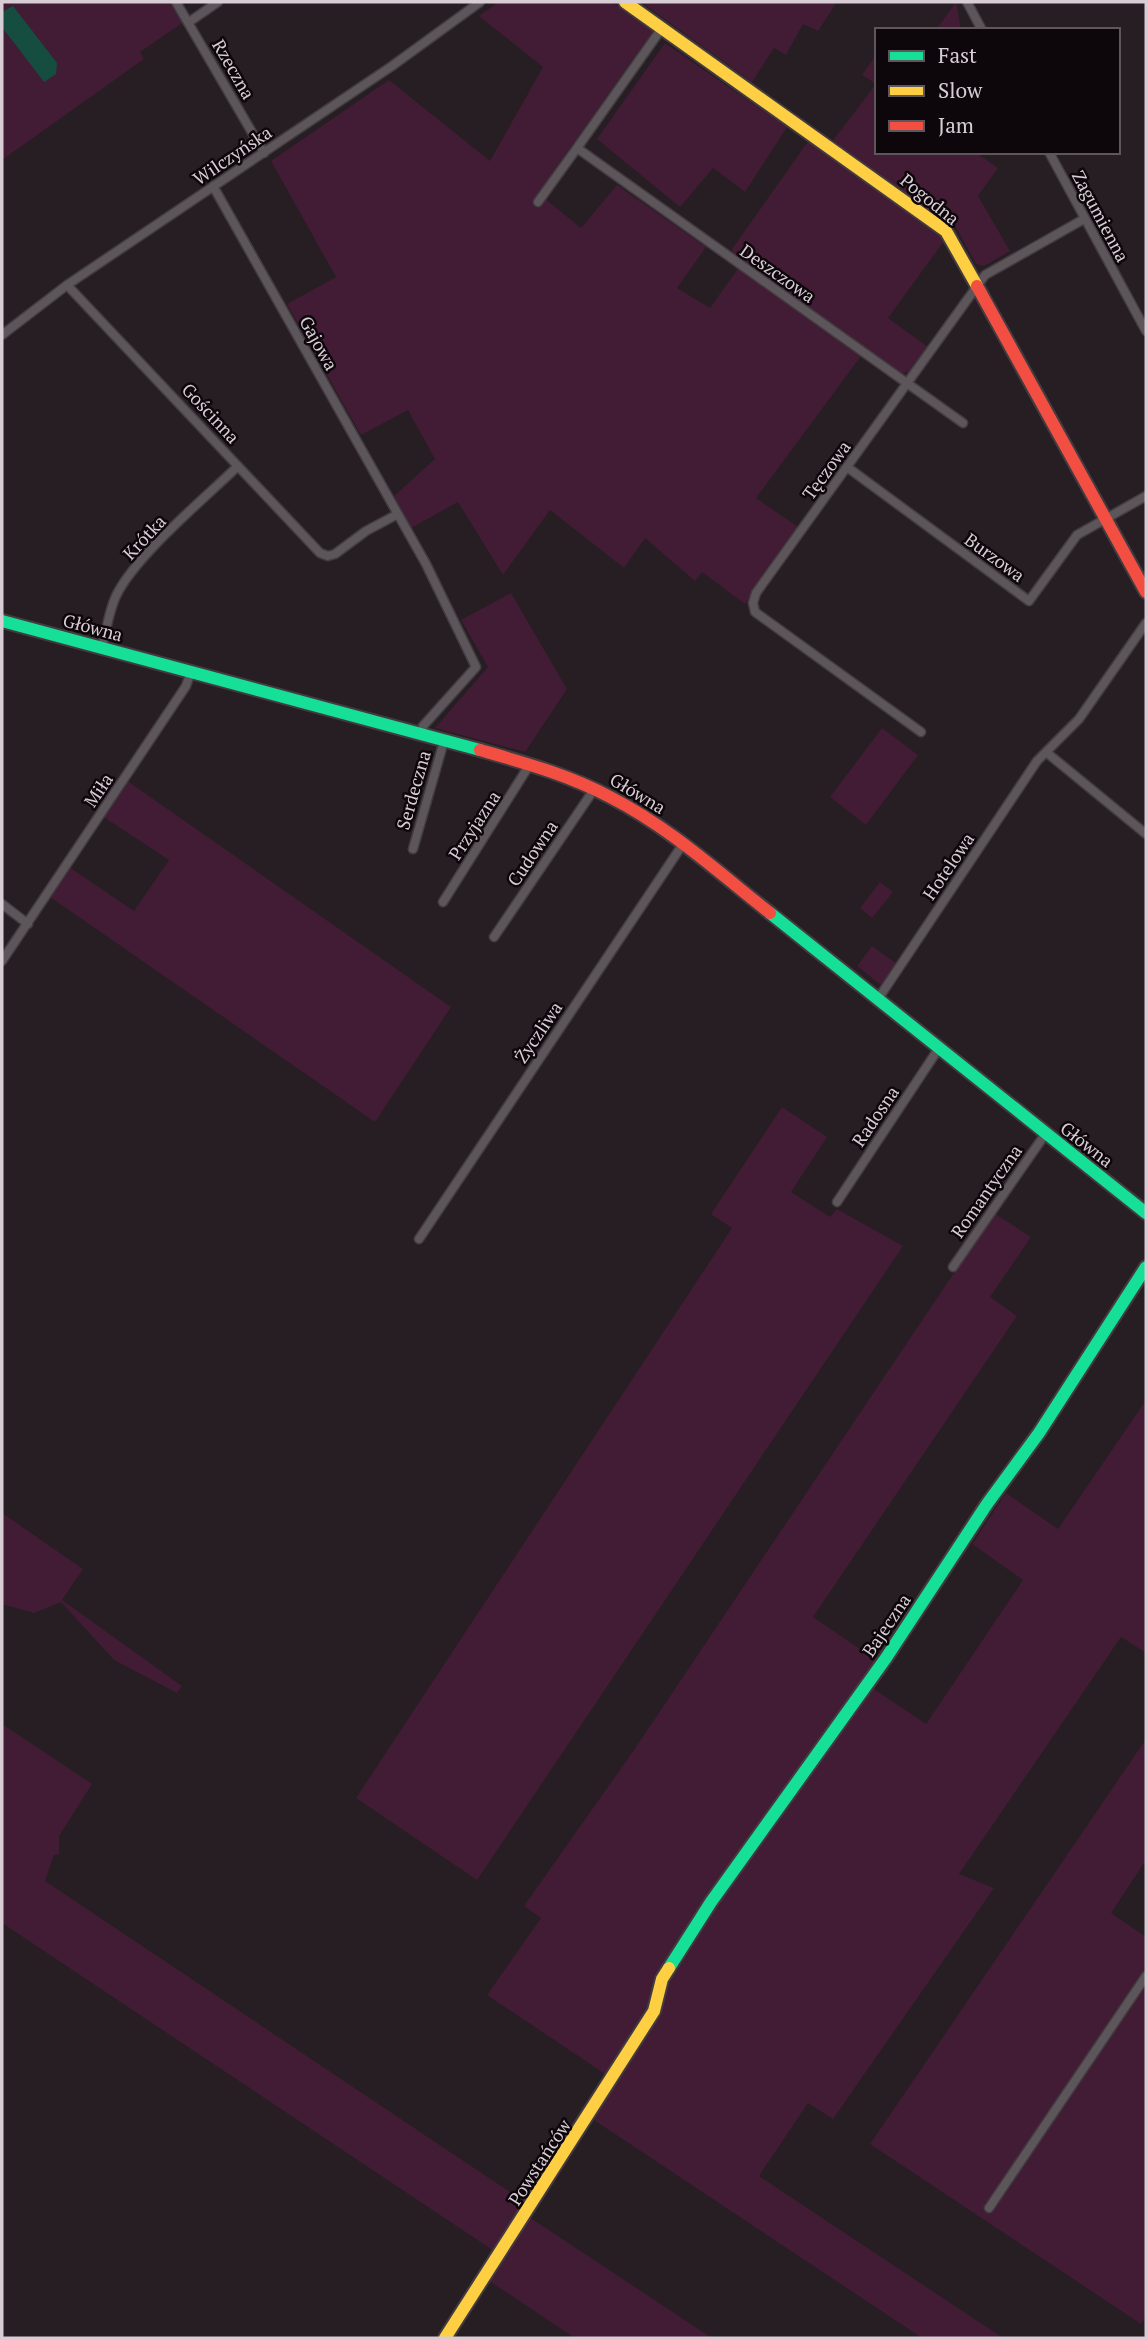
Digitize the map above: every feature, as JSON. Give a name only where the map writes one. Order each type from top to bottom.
[{"type":"street","name":"Rzeczna","points":[[176,2],[264,153]]},
{"type":"street","points":[[189,22],[218,2]]},
{"type":"street","name":"Wilczyńska","points":[[2,335],[67,285],[264,153],[480,2]]},
{"type":"street","name":"Pogodna","points":[[625,2],[934,220],[955,243],[1146,592]]},
{"type":"street","points":[[967,2],[981,28]]},
{"type":"street","points":[[538,202],[662,28]]},
{"type":"street","name":"Deszczowa","points":[[577,148],[963,423]]},
{"type":"street","name":"Zagumienna","points":[[1050,154],[1146,331]]},
{"type":"street","name":"Gajowa","points":[[213,186],[426,564],[476,667],[423,726],[421,734]]},
{"type":"street","name":"Tęczowa","points":[[921,732],[755,612],[753,603],[756,593],[978,285],[993,269],[1084,219]]},
{"type":"street","name":"Gościnna","points":[[67,285],[320,553],[328,556],[335,554],[366,531],[396,515]]},
{"type":"street","name":"Krótka","points":[[102,648],[115,598],[124,582],[170,531],[238,466]]},
{"type":"street","name":"Burzowa","points":[[847,467],[1029,601],[1077,535],[1146,496]]},
{"type":"street","name":"Główna","points":[[2,621],[530,764],[595,788],[645,816],[683,844],[1146,1213]]},
{"type":"street","name":"Hotelowa","points":[[878,999],[1046,752],[1079,719],[1146,623]]},
{"type":"street","name":"Miła","points":[[2,961],[186,686],[191,672]]},
{"type":"street","name":"Serdeczna","points":[[413,849],[444,741]]},
{"type":"street","points":[[1046,752],[1146,834]]},
{"type":"street","name":"Przyjazna","points":[[443,902],[530,764]]},
{"type":"street","name":"Cudowna","points":[[494,937],[595,788]]},
{"type":"street","name":"Życzliwa","points":[[419,1239],[683,844]]},
{"type":"street","points":[[2,904],[28,924]]},
{"type":"street","name":"Radosna","points":[[836,1202],[939,1048]]},
{"type":"street","name":"Romantyczna","points":[[953,1267],[1046,1133]]},
{"type":"street","name":"Bajeczna","points":[[656,2002],[662,1979],[711,1902],[886,1658],[987,1504],[1039,1433],[1146,1267]]},
{"type":"street","points":[[989,2208],[1146,1976]]},
{"type":"street","name":"Powstańców","points":[[445,2338],[590,2114],[654,2011],[656,2002]]},
{"type":"shaded area","points":[[2,2],[173,2],[185,21],[140,52],[144,59],[2,160]]},
{"type":"shaded area","points":[[498,2],[612,2],[653,31],[538,193],[581,228],[617,185],[706,247],[677,288],[710,308],[737,270],[732,249],[809,140],[825,151],[875,85],[875,154],[978,154],[998,168],[978,196],[1010,251],[984,266],[976,264],[955,226],[888,318],[928,347],[910,372],[902,373],[867,348],[756,498],[798,527],[745,604],[702,572],[695,581],[645,538],[624,568],[550,510],[503,575],[458,502],[411,528],[394,496],[435,459],[408,410],[361,435],[287,304],[336,277],[271,161],[389,80],[490,161],[543,67],[479,16]]},
{"type":"shaded area","points":[[641,2],[837,2],[818,31],[803,24],[786,55],[774,48],[752,82]]},
{"type":"shaded area","points":[[956,2],[961,28],[937,28]]},
{"type":"shaded area","points":[[13,6],[57,63],[56,74],[44,82],[2,27],[2,12]]},
{"type":"shaded area","points":[[665,43],[787,127],[745,192],[713,168],[680,207],[597,139]]},
{"type":"shaded area","points":[[875,57],[875,83],[862,75]]},
{"type":"shaded area","points":[[511,593],[567,689],[525,752],[435,728],[488,667],[461,620]]},
{"type":"shaded area","points":[[882,728],[918,755],[866,825],[830,797]]},
{"type":"shaded area","points":[[126,780],[451,1007],[375,1122],[50,897],[69,867],[134,911],[169,860],[102,816]]},
{"type":"shaded area","points":[[880,882],[893,892],[872,918],[860,908]]},
{"type":"shaded area","points":[[872,946],[897,964],[882,986],[857,966]]},
{"type":"shaded area","points":[[782,1107],[827,1137],[791,1192],[830,1217],[837,1209],[903,1246],[477,1880],[356,1798],[732,1228],[711,1214]]},
{"type":"shaded area","points":[[994,1213],[1031,1237],[990,1297],[1017,1316],[813,1617],[889,1669],[874,1689],[926,1724],[1023,1580],[972,1544],[1006,1493],[1058,1529],[1146,1400],[1146,1653],[1121,1637],[959,1874],[994,1888],[833,2119],[808,2103],[759,2176],[1003,2338],[922,2338],[591,2118],[614,2080],[487,1995],[541,1918],[524,1906],[636,1747]]},
{"type":"shaded area","points":[[2,1513],[83,1569],[62,1600],[182,1686],[177,1693],[114,1660],[61,1602],[34,1613],[2,1604]]},
{"type":"shaded area","points":[[2,1724],[92,1784],[59,1836],[59,1854],[54,1855],[45,1881],[528,2204],[497,2253],[2,1923]]},
{"type":"shaded area","points":[[1146,1739],[1146,1860],[1111,1913],[1146,1937],[1146,2316],[1141,2324],[870,2144]]},
{"type":"shaded area","points":[[529,2217],[712,2338],[575,2338],[488,2280]]},
{"type":"traffic: fast","points":[[2,621],[480,750]]},
{"type":"traffic: fast","points":[[770,913],[1146,1213]]},
{"type":"traffic: fast","points":[[669,1968],[711,1902],[886,1658],[987,1504],[1039,1433],[1146,1267]]},
{"type":"traffic: slow","points":[[625,2],[946,231],[977,286]]},
{"type":"traffic: slow","points":[[445,2338],[654,2011],[662,1979],[669,1968]]},
{"type":"traffic: jam","points":[[977,286],[1146,592]]},
{"type":"traffic: jam","points":[[480,750],[563,776],[632,809],[693,851],[770,913]]}]
